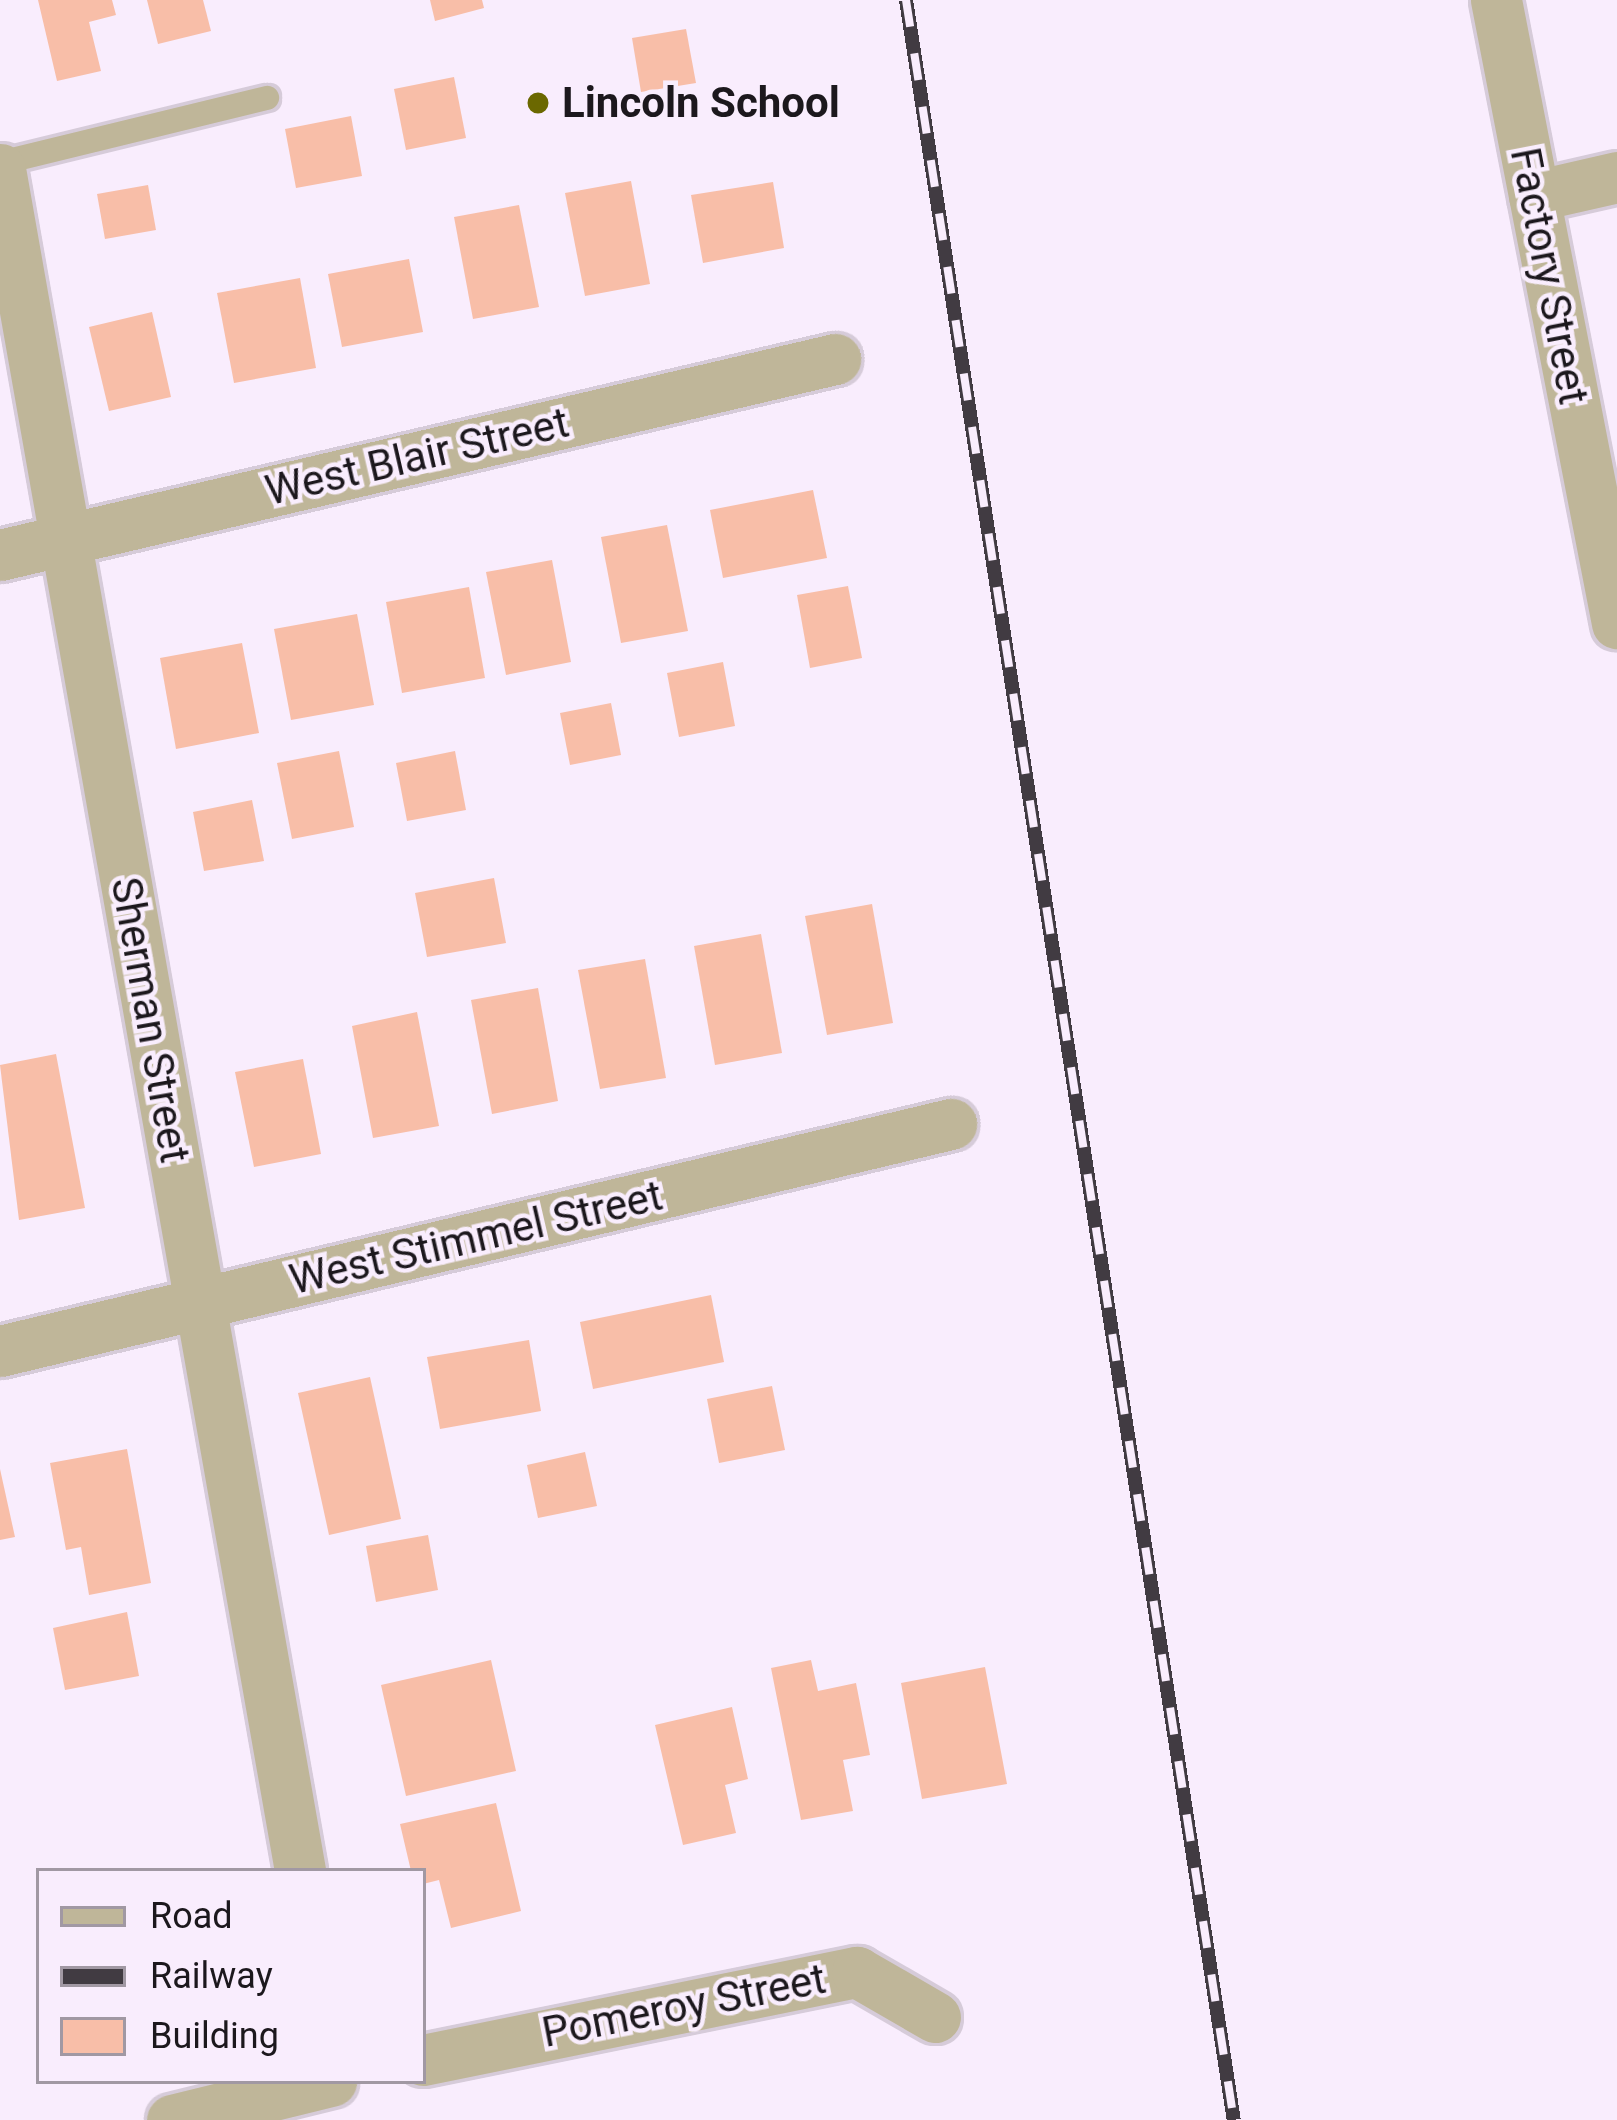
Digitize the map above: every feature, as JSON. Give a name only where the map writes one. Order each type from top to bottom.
[{"type":"street","name":"Factory Street","points":[[1496,0],[1617,623]]},
{"type":"street","name":"Sherman Street","points":[[0,166],[299,1868]]},
{"type":"street","points":[[1534,196],[1617,177]]},
{"type":"street","name":"West Blair Street","points":[[0,555],[835,359]]},
{"type":"street","name":"West Stimmel Street","points":[[0,1352],[952,1124]]},
{"type":"street","name":"Pomeroy Street","points":[[426,2059],[857,1972],[935,2017]]},
{"type":"street","points":[[172,2120],[322,2084]]},
{"type":"street","points":[[335,2084],[344,2120]]},
{"type":"lane","points":[[0,166],[268,98]]},
{"type":"building","points":[[38,0],[112,0],[116,15],[89,22],[101,71],[57,81]]},
{"type":"building","points":[[147,0],[203,0],[211,31],[158,44]]},
{"type":"building","points":[[430,0],[482,0],[484,8],[435,21]]},
{"type":"building","points":[[686,29],[696,83],[641,92],[632,38]]},
{"type":"building","points":[[454,77],[466,138],[406,150],[394,89]]},
{"type":"building","points":[[351,116],[362,176],[296,188],[285,129]]},
{"type":"building","points":[[631,181],[650,284],[585,296],[565,193]]},
{"type":"building","points":[[773,182],[784,248],[703,263],[691,195]]},
{"type":"building","points":[[148,185],[156,230],[105,239],[97,194]]},
{"type":"building","points":[[519,205],[539,307],[473,319],[454,217]]},
{"type":"building","points":[[409,259],[423,332],[342,347],[328,274]]},
{"type":"building","points":[[300,278],[316,368],[234,383],[217,293]]},
{"type":"building","points":[[152,312],[171,397],[109,411],[89,327]]},
{"type":"building","points":[[813,490],[827,558],[723,578],[710,510]]},
{"type":"building","points":[[667,525],[688,631],[621,643],[601,537]]},
{"type":"building","points":[[552,560],[571,662],[506,675],[486,572]]},
{"type":"building","points":[[848,586],[862,658],[810,668],[797,595]]},
{"type":"building","points":[[469,587],[485,678],[402,693],[386,602]]},
{"type":"building","points":[[357,614],[374,705],[291,720],[274,629]]},
{"type":"building","points":[[242,643],[259,733],[176,749],[160,658]]},
{"type":"building","points":[[723,662],[735,726],[679,737],[667,673]]},
{"type":"building","points":[[611,703],[621,755],[570,765],[560,713]]},
{"type":"building","points":[[339,751],[354,827],[292,839],[277,763]]},
{"type":"building","points":[[455,751],[466,810],[407,821],[396,763]]},
{"type":"building","points":[[252,800],[264,861],[204,871],[193,812]]},
{"type":"building","points":[[494,878],[506,943],[427,957],[415,893]]},
{"type":"building","points":[[872,904],[893,1023],[827,1035],[805,916]]},
{"type":"building","points":[[761,934],[782,1053],[715,1065],[694,946]]},
{"type":"building","points":[[645,959],[666,1078],[600,1089],[578,970]]},
{"type":"building","points":[[538,988],[558,1101],[492,1114],[471,1000]]},
{"type":"building","points":[[417,1012],[439,1126],[373,1138],[352,1026]]},
{"type":"building","points":[[56,1054],[85,1208],[19,1220],[0,1065]]},
{"type":"building","points":[[303,1059],[321,1154],[254,1167],[235,1072]]},
{"type":"building","points":[[711,1295],[724,1362],[593,1389],[580,1322]]},
{"type":"building","points":[[529,1340],[541,1411],[440,1429],[427,1357]]},
{"type":"building","points":[[370,1377],[401,1519],[329,1535],[298,1393]]},
{"type":"building","points":[[772,1386],[785,1450],[719,1463],[707,1399]]},
{"type":"building","points":[[127,1449],[151,1583],[89,1595],[81,1547],[66,1550],[50,1463]]},
{"type":"building","points":[[585,1452],[597,1506],[538,1518],[527,1465]]},
{"type":"building","points":[[0,1469],[15,1537],[0,1540]]},
{"type":"building","points":[[428,1535],[438,1590],[376,1602],[366,1546]]},
{"type":"building","points":[[127,1612],[139,1676],[65,1690],[53,1628]]},
{"type":"building","points":[[491,1660],[516,1771],[406,1796],[381,1685]]},
{"type":"building","points":[[811,1660],[818,1691],[856,1683],[870,1755],[843,1760],[853,1811],[801,1820],[771,1668]]},
{"type":"building","points":[[985,1667],[1007,1784],[922,1799],[901,1683]]},
{"type":"building","points":[[732,1707],[748,1779],[725,1785],[736,1833],[683,1845],[655,1725]]},
{"type":"building","points":[[496,1803],[521,1911],[451,1928],[439,1880],[426,1883],[426,1868],[410,1868],[400,1824]]},
{"type":"railway","points":[[906,0],[1234,2120]]},
{"type":"place","name":"Lincoln School","points":[[538,103]]}]
